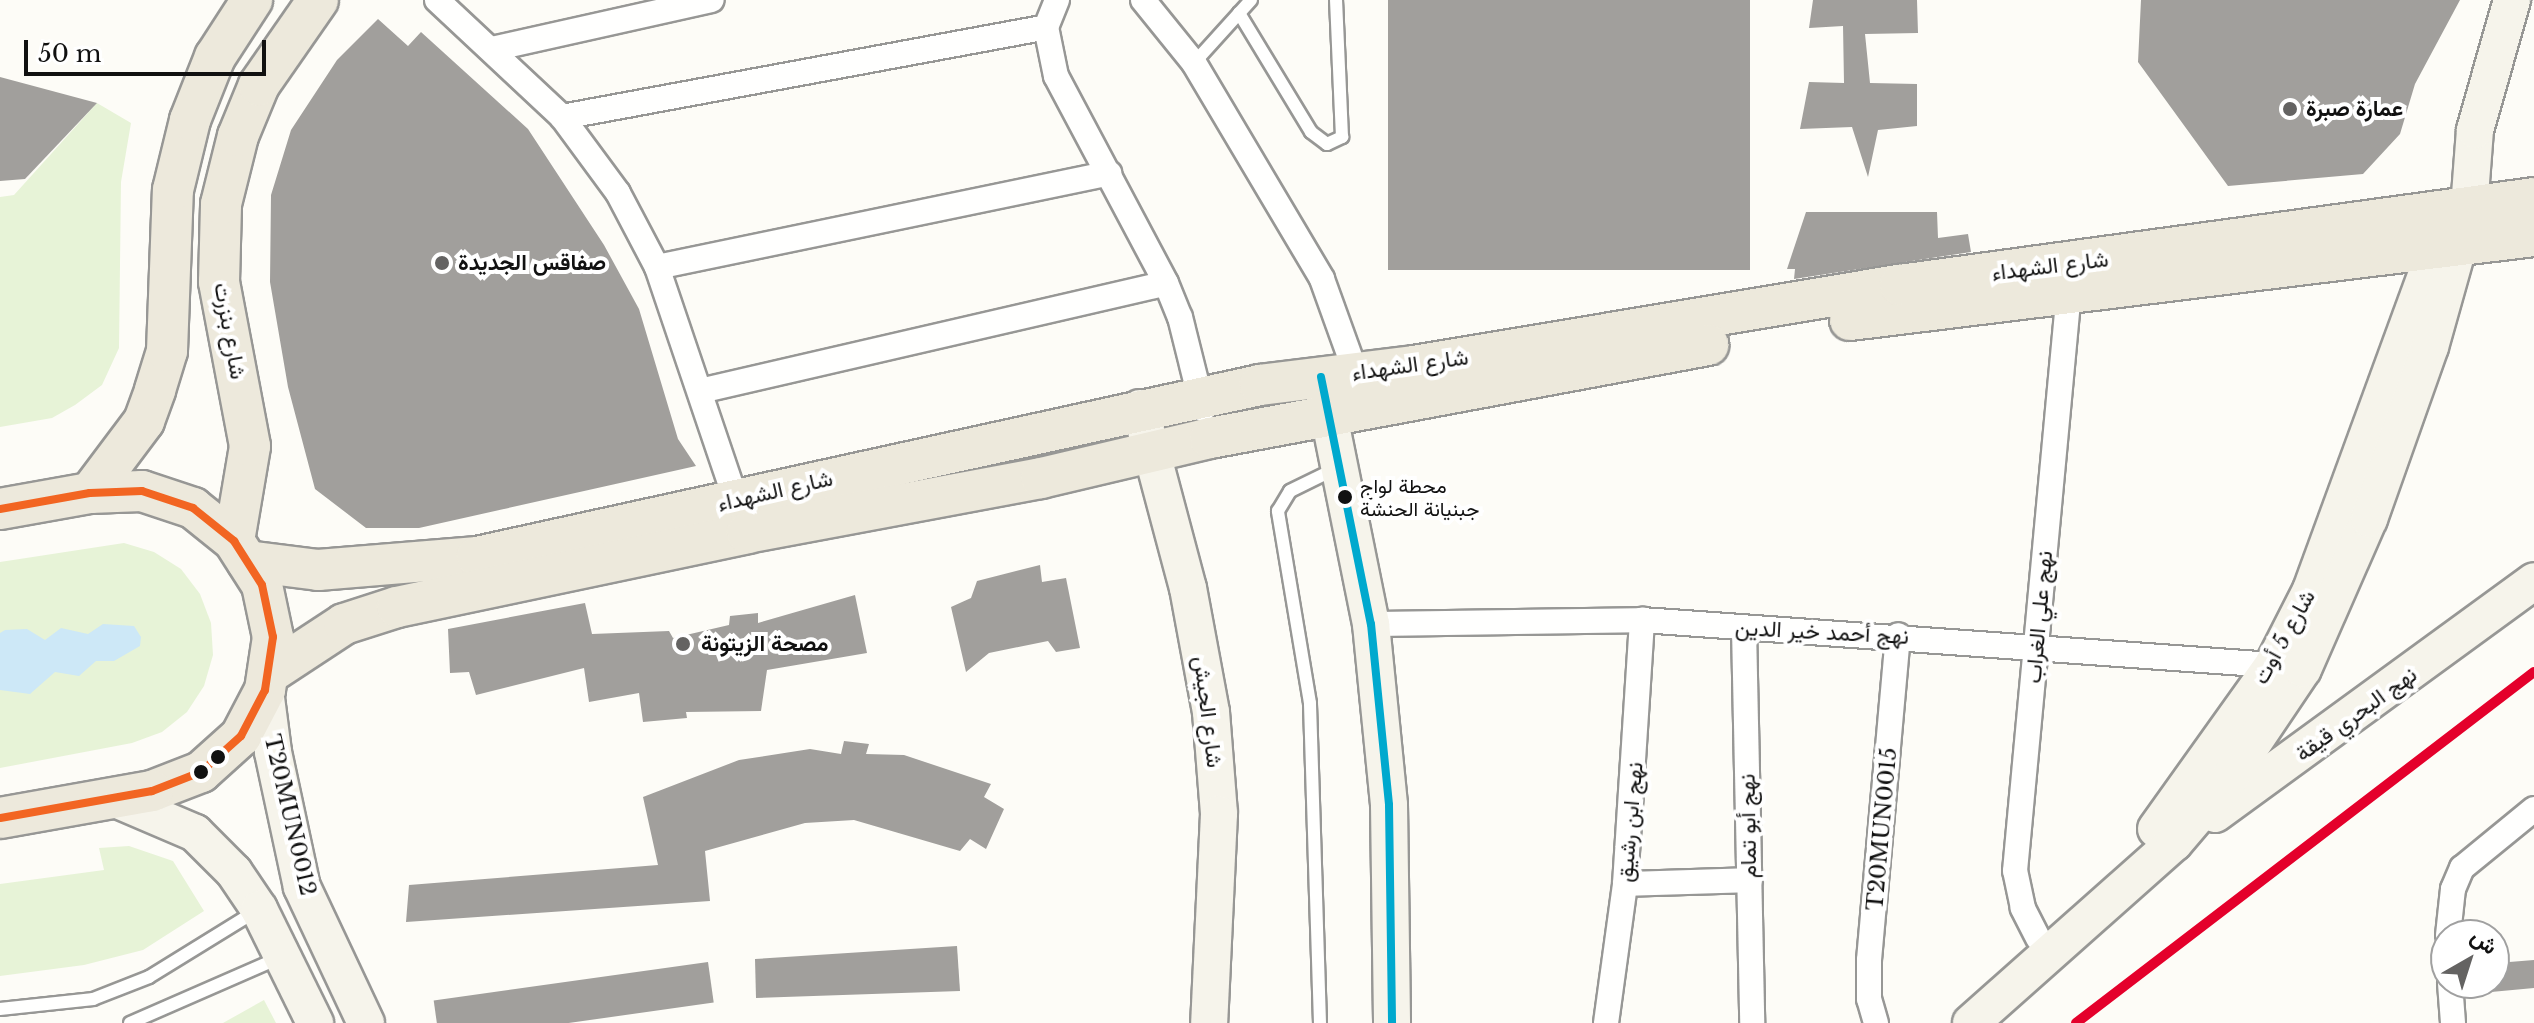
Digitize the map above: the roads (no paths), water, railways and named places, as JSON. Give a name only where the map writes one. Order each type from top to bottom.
[{"type":"main road","points":[[90,493],[144,421],[155,390],[167,351],[173,190],[190,120],[215,57],[252,0]]},
{"type":"main road","name":"شارع بنزرت","points":[[240,551],[250,446],[219,282],[221,204],[238,136],[259,85],[318,0]]},
{"type":"main road","name":"شارع 5 أوت","points":[[1971,1023],[2174,843],[2231,776],[2303,669],[2338,595],[2400,436],[2470,152],[2512,0]]},
{"type":"main road","name":"شارع الشهداء","points":[[266,682],[344,624],[397,607],[1152,453],[1210,438],[1348,415],[2070,278],[2534,198]]},
{"type":"main road","name":"شارع الشهداء","points":[[240,551],[318,570],[462,559],[1200,396],[1900,285],[2070,278],[2446,249],[2534,236]]},
{"type":"main road","name":"شارع 5 أوت","points":[[1942,1023],[2162,824],[2273,665],[2343,510],[2446,249]]},
{"type":"main road","points":[[1338,375],[1348,415],[1340,467],[1371,624],[1389,805],[1392,1023]]},
{"type":"main road","name":"شارع الجيش","points":[[1140,408],[1193,610],[1211,712],[1219,814],[1209,1023]]},
{"type":"main road","points":[[0,509],[90,493],[142,491],[193,508],[240,551],[262,585],[273,637],[266,682],[241,736],[201,772],[152,791],[0,818]]},
{"type":"main road","name":"نهج البحري قيقة","points":[[2174,843],[2534,581]]},
{"type":"main road","name":"T20MUN0012","points":[[266,682],[273,752],[302,887],[366,1023]]},
{"type":"main road","points":[[113,798],[195,833],[234,872],[259,909],[315,1023]]},
{"type":"street","points":[[437,0],[562,117],[618,193],[657,267],[736,500]]},
{"type":"street","points":[[492,49],[712,0]]},
{"type":"street","points":[[1057,0],[1046,27],[1056,76],[1166,283],[1210,438]]},
{"type":"street","points":[[1143,0],[1194,63],[1322,279],[1338,375]]},
{"type":"street","points":[[562,117],[1046,27]]},
{"type":"street","points":[[657,267],[1109,173]]},
{"type":"street","name":"نهج علي الغراب","points":[[2038,938],[2023,908],[2015,871],[2070,278]]},
{"type":"street","points":[[700,391],[1166,283]]},
{"type":"street","name":"نهج أحمد خير الدين","points":[[1371,624],[1642,620],[1898,635],[2036,651],[2273,665]]},
{"type":"street","name":"نهج ابن رشيق","points":[[1606,1023],[1625,884],[1642,620]]},
{"type":"street","name":"نهج أبو تمام","points":[[1744,628],[1752,1023]]},
{"type":"street","name":"T20MUN0015","points":[[1876,1023],[1869,999],[1869,960],[1898,635]]},
{"type":"street","points":[[2450,919],[2453,889],[2462,868],[2534,809]]},
{"type":"street","points":[[1625,884],[1750,880]]},
{"type":"street","points":[[2451,999],[2453,1023]]},
{"type":"lane","points":[[1194,63],[1251,0]]},
{"type":"lane","points":[[1239,13],[1311,132],[1327,144],[1342,137],[1336,0]]},
{"type":"lane","points":[[1320,1023],[1310,703],[1278,511],[1290,491],[1340,467]]},
{"type":"lane","points":[[0,1009],[93,999],[149,977],[259,909]]},
{"type":"lane","points":[[130,1023],[282,957]]},
{"type":"water","points":[[103,624],[134,626],[141,637],[140,646],[114,661],[96,661],[79,676],[55,672],[30,694],[0,690],[0,633],[27,629],[45,640],[61,628],[88,634]]},
{"type":"place","name":"عمارة صبرة","points":[[2290,109]]},
{"type":"place","name":"صفاقس الجديدة","points":[[442,263]]},
{"type":"place","name":"محطة لواج جبنيانة الحنشة","points":[[1345,497]]},
{"type":"place","name":"مصحة الزيتونة","points":[[683,644]]}]
